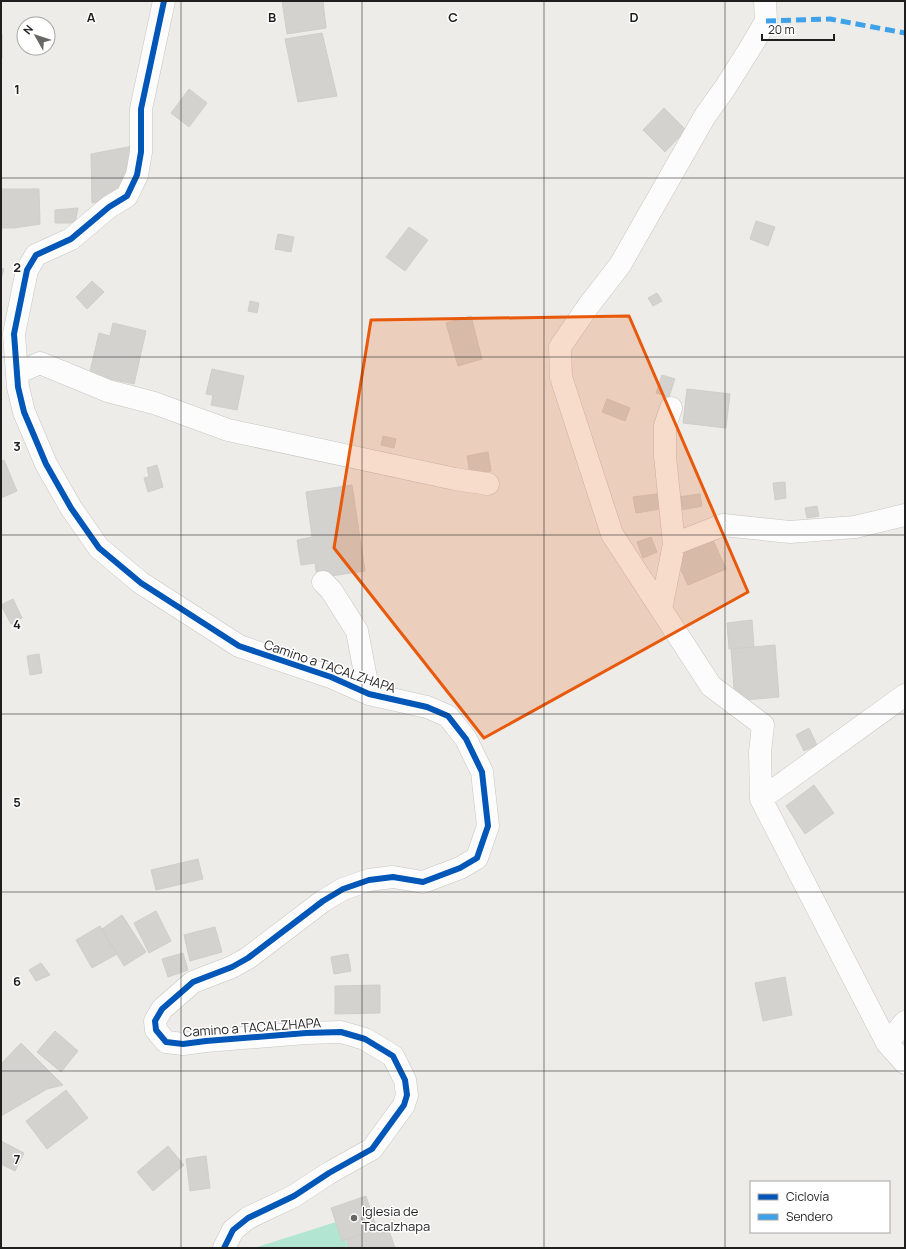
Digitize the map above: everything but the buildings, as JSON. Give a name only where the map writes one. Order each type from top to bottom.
[{"type":"street","name":"Camino a TACALZHAPA","points":[[164,1],[140,109],[141,152],[137,175],[127,196],[109,207],[71,238],[36,255],[27,270],[14,334],[18,387],[24,412],[46,464],[68,502],[99,548],[141,583],[239,646],[331,677],[369,694],[427,707],[448,716],[466,739],[482,772],[488,826],[477,858],[460,868],[423,882],[393,877],[369,880],[344,889],[323,901],[248,958],[232,968],[193,982],[162,1009],[155,1021],[156,1030],[166,1042],[183,1044],[291,1034],[341,1032],[365,1039],[393,1056],[405,1080],[407,1095],[404,1105],[372,1149],[329,1173],[294,1196],[248,1218],[232,1230],[224,1248]]},
{"type":"street","points":[[765,1],[766,21],[752,45],[725,88],[705,116],[620,265],[589,305],[560,347],[561,376],[612,534],[711,686],[763,725],[760,752],[761,799],[887,1042],[905,1063]]},
{"type":"street","points":[[17,373],[40,363],[108,391],[154,403],[228,430],[455,479],[488,484]]},
{"type":"street","points":[[661,609],[674,544],[665,456],[665,426],[671,408]]},
{"type":"street","points":[[674,544],[723,525],[790,532],[855,527],[905,515]]},
{"type":"street","points":[[323,582],[357,631],[369,694]]},
{"type":"street","points":[[761,799],[905,695]]},
{"type":"street","points":[[887,1042],[905,1022]]},
{"type":"highlighted area","points":[[629,316],[748,592],[484,738],[334,548],[371,320]]},
{"type":"green space","points":[[336,1222],[342,1240],[346,1239],[349,1248],[254,1248]]},
{"type":"marked path","points":[[766,21],[830,19],[905,33]]},
{"type":"cycle path","points":[[164,1],[141,109],[141,152],[137,175],[127,196],[109,207],[71,239],[36,255],[27,270],[14,334],[18,387],[24,412],[46,464],[71,508],[99,548],[141,583],[239,646],[331,677],[369,694],[427,707],[448,716],[466,739],[482,772],[488,826],[477,858],[460,868],[423,882],[393,877],[369,880],[343,889],[323,901],[248,958],[232,967],[193,982],[162,1009],[155,1021],[156,1030],[166,1042],[183,1044],[306,1033],[341,1032],[365,1039],[393,1056],[405,1080],[407,1095],[404,1105],[372,1149],[329,1173],[294,1196],[248,1218],[233,1230],[224,1248]]},
{"type":"place","name":"Iglesia de Tacalzhapa","points":[[354,1218]]}]
